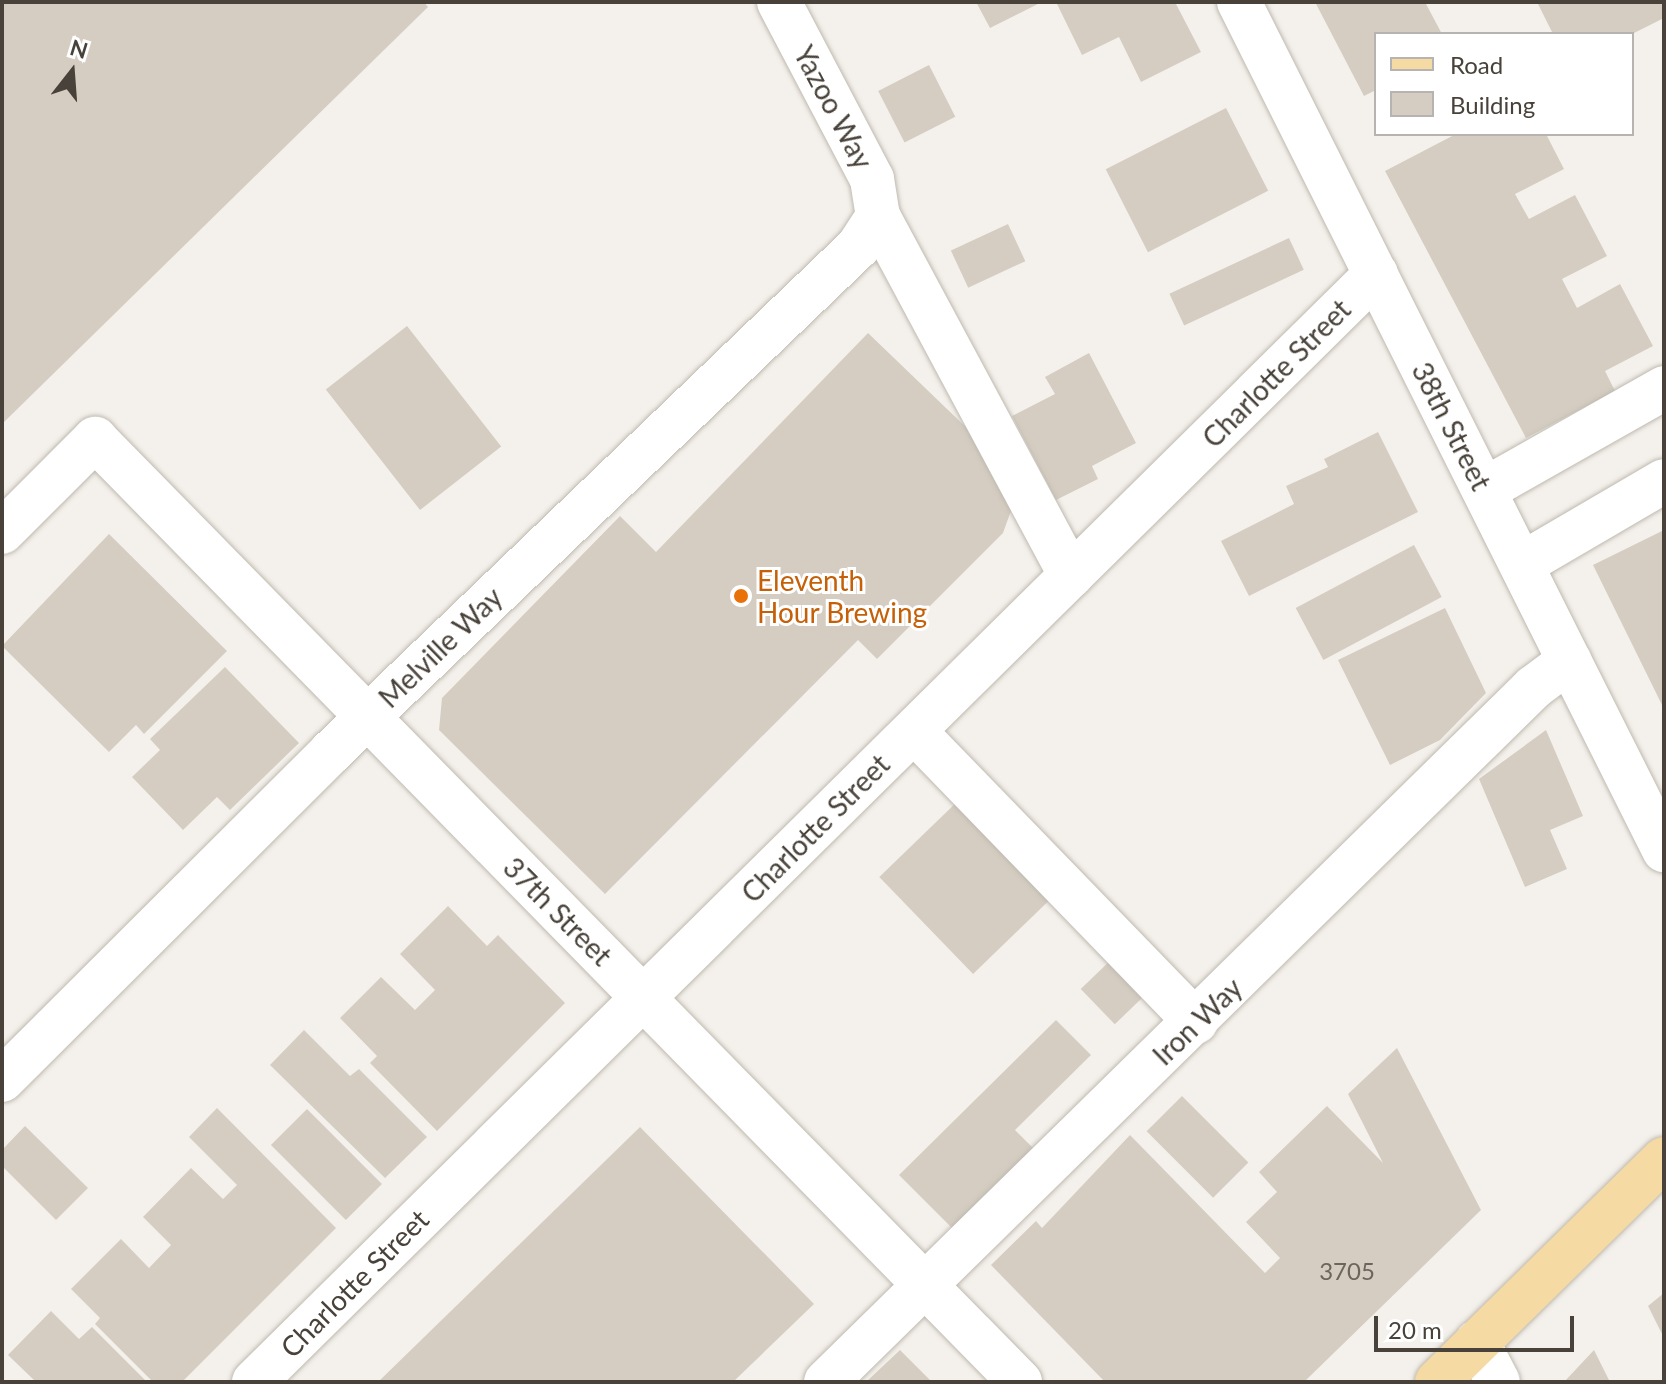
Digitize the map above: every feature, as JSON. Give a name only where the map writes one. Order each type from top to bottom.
[{"type":"main road","points":[[1437,1382],[1664,1159]]},
{"type":"street","name":"Yazoo Way","points":[[779,2],[872,179],[878,216],[1071,576]]},
{"type":"street","name":"38th Street","points":[[1239,2],[1664,850]]},
{"type":"street","name":"Melville Way","points":[[2,1080],[367,717],[858,247],[878,216]]},
{"type":"street","name":"Charlotte Street","points":[[254,1382],[1376,274]]},
{"type":"street","points":[[1484,490],[1664,388]]},
{"type":"street","name":"37th Street","points":[[2,532],[95,439],[1020,1382]]},
{"type":"street","points":[[1522,564],[1664,481]]},
{"type":"street","name":"Iron Way","points":[[826,1382],[1534,687],[1569,661]]},
{"type":"street","points":[[914,731],[1196,1022]]},
{"type":"street","points":[[1477,1342],[1498,1382]]},
{"type":"building","points":[[2,2],[424,2],[428,7],[2,424]]},
{"type":"building","points":[[976,2],[1042,2],[990,28]]},
{"type":"building","points":[[1056,2],[1175,2],[1201,52],[1141,82],[1119,37],[1082,55]]},
{"type":"building","points":[[1315,2],[1425,2],[1441,32],[1374,32],[1374,91],[1364,96]]},
{"type":"building","points":[[1537,2],[1664,2],[1664,18],[1634,33],[1552,32]]},
{"type":"building","points":[[929,65],[955,117],[905,143],[878,91]]},
{"type":"building","points":[[1226,108],[1268,191],[1148,252],[1106,169]]},
{"type":"building","points":[[1452,136],[1547,136],[1564,169],[1515,194],[1529,219],[1575,195],[1607,256],[1562,279],[1577,308],[1620,284],[1653,346],[1605,371],[1615,391],[1526,438],[1385,171]]},
{"type":"building","points":[[1008,224],[1025,261],[968,288],[951,251]]},
{"type":"building","points":[[1289,238],[1304,270],[1184,326],[1169,294]]},
{"type":"building","points":[[407,326],[501,447],[420,510],[326,389]]},
{"type":"building","name":"Eleventh Hour Brewing","points":[[868,333],[998,458],[1016,497],[1003,533],[877,659],[858,640],[605,894],[439,730],[442,698],[620,516],[656,552]]},
{"type":"building","points":[[1089,353],[1136,443],[1092,466],[1098,479],[1056,500],[1012,416],[1055,394],[1045,377]]},
{"type":"building","points":[[1378,432],[1418,512],[1249,596],[1221,541],[1294,504],[1286,486],[1328,467],[1324,459]]},
{"type":"building","points":[[1664,530],[1664,709],[1593,565]]},
{"type":"building","points":[[109,534],[227,651],[144,734],[136,725],[109,752],[2,646]]},
{"type":"building","points":[[1414,545],[1442,597],[1323,660],[1296,608]]},
{"type":"building","points":[[1445,608],[1486,693],[1440,740],[1390,765],[1338,660]]},
{"type":"building","points":[[225,667],[299,743],[230,810],[217,797],[183,830],[132,777],[160,750],[150,739]]},
{"type":"building","points":[[1546,730],[1583,816],[1550,830],[1567,869],[1525,887],[1479,779]]},
{"type":"building","points":[[962,797],[1056,894],[973,974],[879,877]]},
{"type":"building","points":[[448,906],[487,946],[498,935],[565,1003],[437,1131],[370,1063],[377,1056],[340,1018],[381,977],[415,1010],[435,990],[400,954]]},
{"type":"building","points":[[1116,955],[1150,990],[1115,1024],[1081,989]]},
{"type":"building","points":[[1056,1020],[1091,1055],[1015,1130],[1033,1148],[952,1228],[899,1175]]},
{"type":"building","points":[[304,1030],[350,1076],[359,1069],[427,1137],[385,1178],[270,1065]]},
{"type":"building","points":[[1397,1048],[1481,1210],[1304,1382],[1105,1382],[991,1265],[1036,1221],[1042,1228],[1130,1135],[1265,1273],[1280,1258],[1246,1222],[1277,1192],[1259,1172],[1327,1106],[1383,1163],[1348,1094]]},
{"type":"building","points":[[1182,1096],[1248,1162],[1213,1198],[1147,1131]]},
{"type":"building","points":[[217,1108],[336,1228],[182,1382],[153,1382],[95,1324],[100,1318],[71,1289],[121,1239],[149,1268],[171,1245],[143,1217],[191,1168],[223,1199],[237,1185],[189,1137]]},
{"type":"building","points":[[307,1109],[382,1184],[346,1220],[271,1145]]},
{"type":"building","points":[[25,1126],[88,1188],[56,1220],[2,1166],[2,1150]]},
{"type":"building","points":[[640,1127],[814,1304],[733,1382],[378,1382]]},
{"type":"building","points":[[1664,1293],[1664,1338],[1648,1306]]},
{"type":"building","points":[[51,1311],[79,1339],[92,1327],[147,1382],[36,1382],[8,1355]]},
{"type":"building","points":[[900,1350],[932,1382],[866,1382]]},
{"type":"building","points":[[1594,1350],[1610,1382],[1564,1382]]},
{"type":"place","name":"Eleventh Hour Brewing","points":[[741,596]]}]
